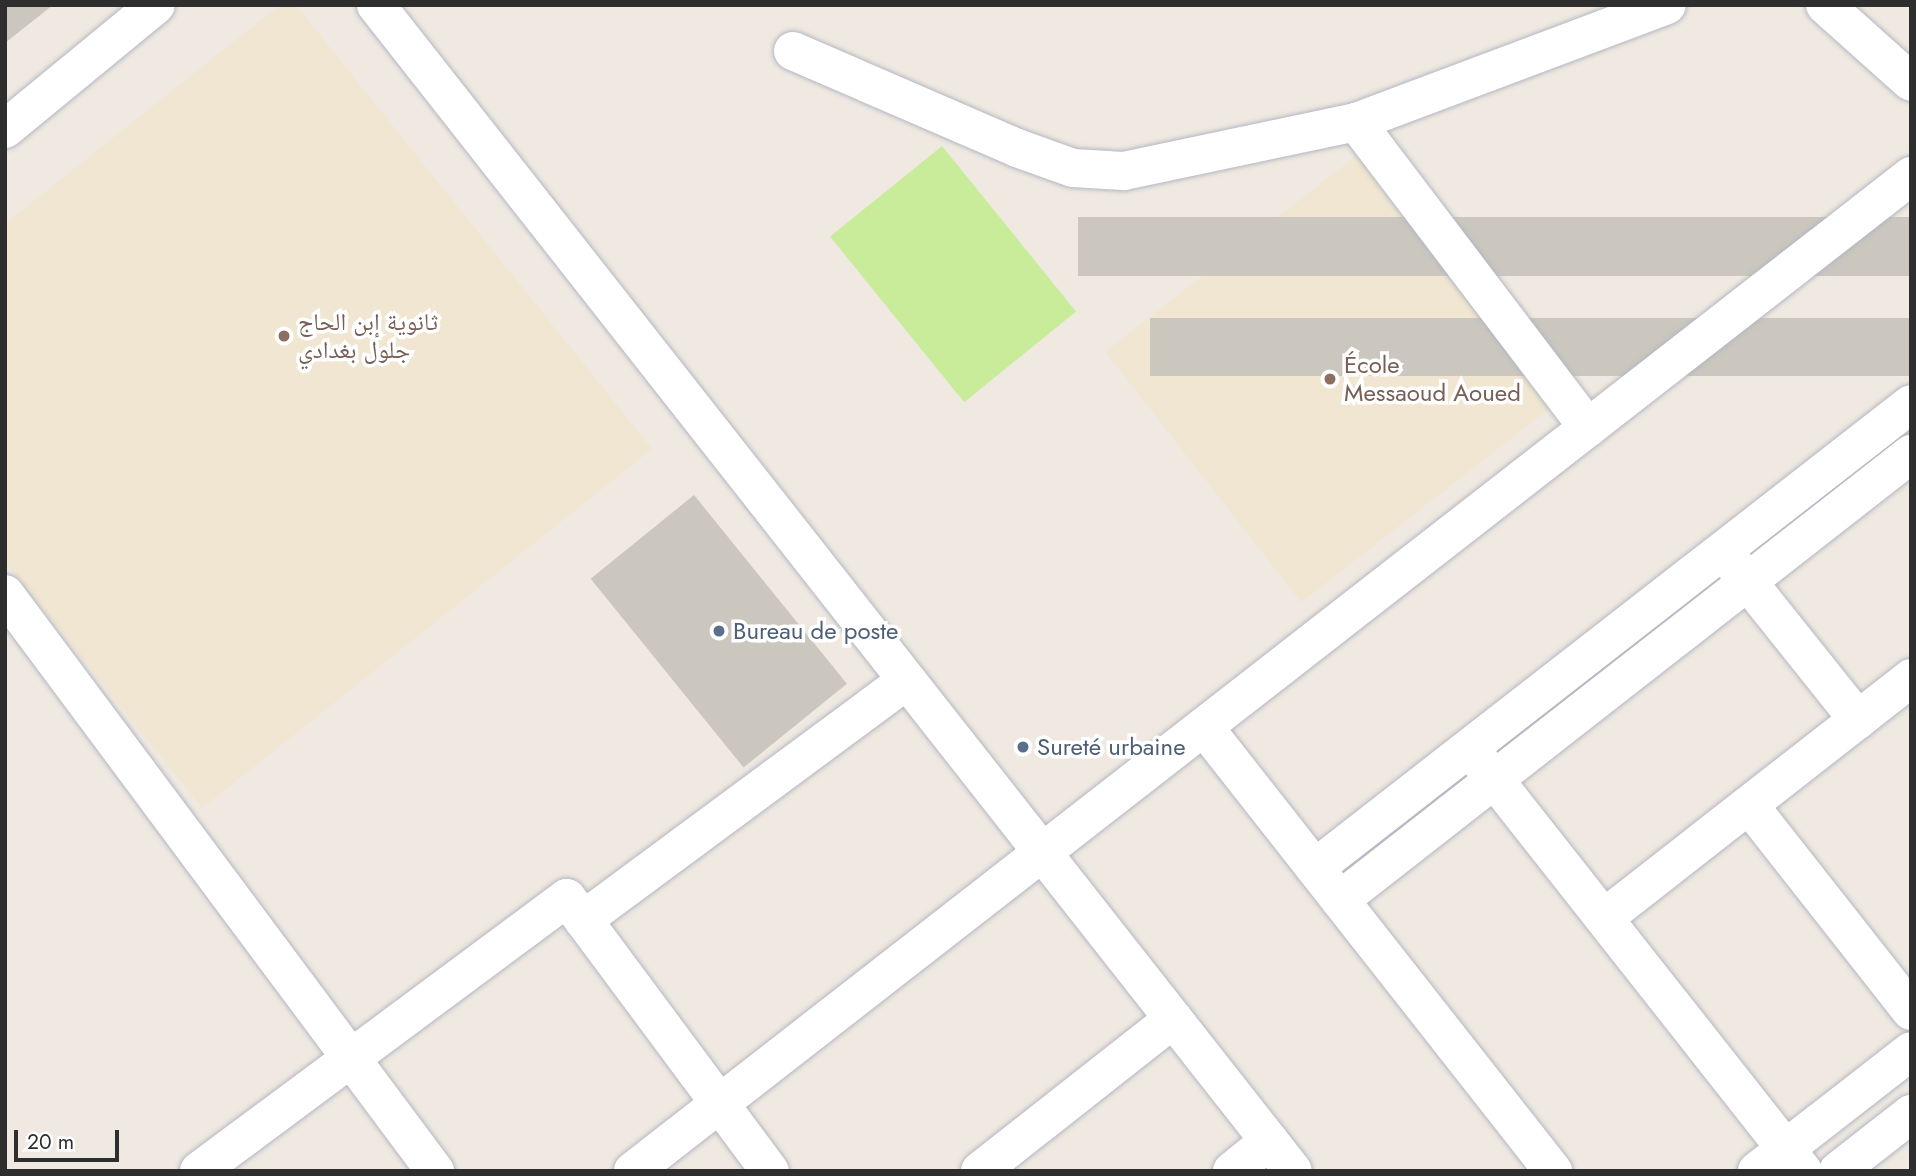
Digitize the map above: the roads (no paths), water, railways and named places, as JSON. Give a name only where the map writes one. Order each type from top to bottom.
[{"type":"street","points":[[5,129],[156,5]]},
{"type":"street","points":[[376,5],[1293,1171]]},
{"type":"street","points":[[793,51],[1073,168],[1124,171],[1356,122],[1667,5]]},
{"type":"street","points":[[1825,5],[1911,82]]},
{"type":"street","points":[[1356,122],[1588,428]]},
{"type":"street","points":[[633,1171],[1911,176]]},
{"type":"street","points":[[1315,868],[1911,404]]},
{"type":"street","points":[[1340,900],[1911,454]]},
{"type":"street","points":[[1722,550],[1858,720]]},
{"type":"street","points":[[5,594],[435,1171]]},
{"type":"street","points":[[1604,918],[1911,678]]},
{"type":"street","points":[[583,920],[907,680]]},
{"type":"street","points":[[1204,727],[1553,1171]]},
{"type":"street","points":[[1469,748],[1604,918],[1782,1163],[1911,1051]]},
{"type":"street","points":[[1749,805],[1911,1011]]},
{"type":"street","points":[[199,1171],[567,898],[770,1171]]},
{"type":"street","points":[[980,1171],[1173,1019]]},
{"type":"street","points":[[1838,1171],[1911,1114]]},
{"type":"street","points":[[1232,1171],[1269,1141]]},
{"type":"place","name":"ثانوية إبن الحاج جلول بغدادي","points":[[284,336]]},
{"type":"place","name":"École Messaoud Aoued","points":[[1330,379]]},
{"type":"place","name":"Bureau de poste","points":[[719,631]]},
{"type":"place","name":"Sureté urbaine","points":[[1023,747]]}]
